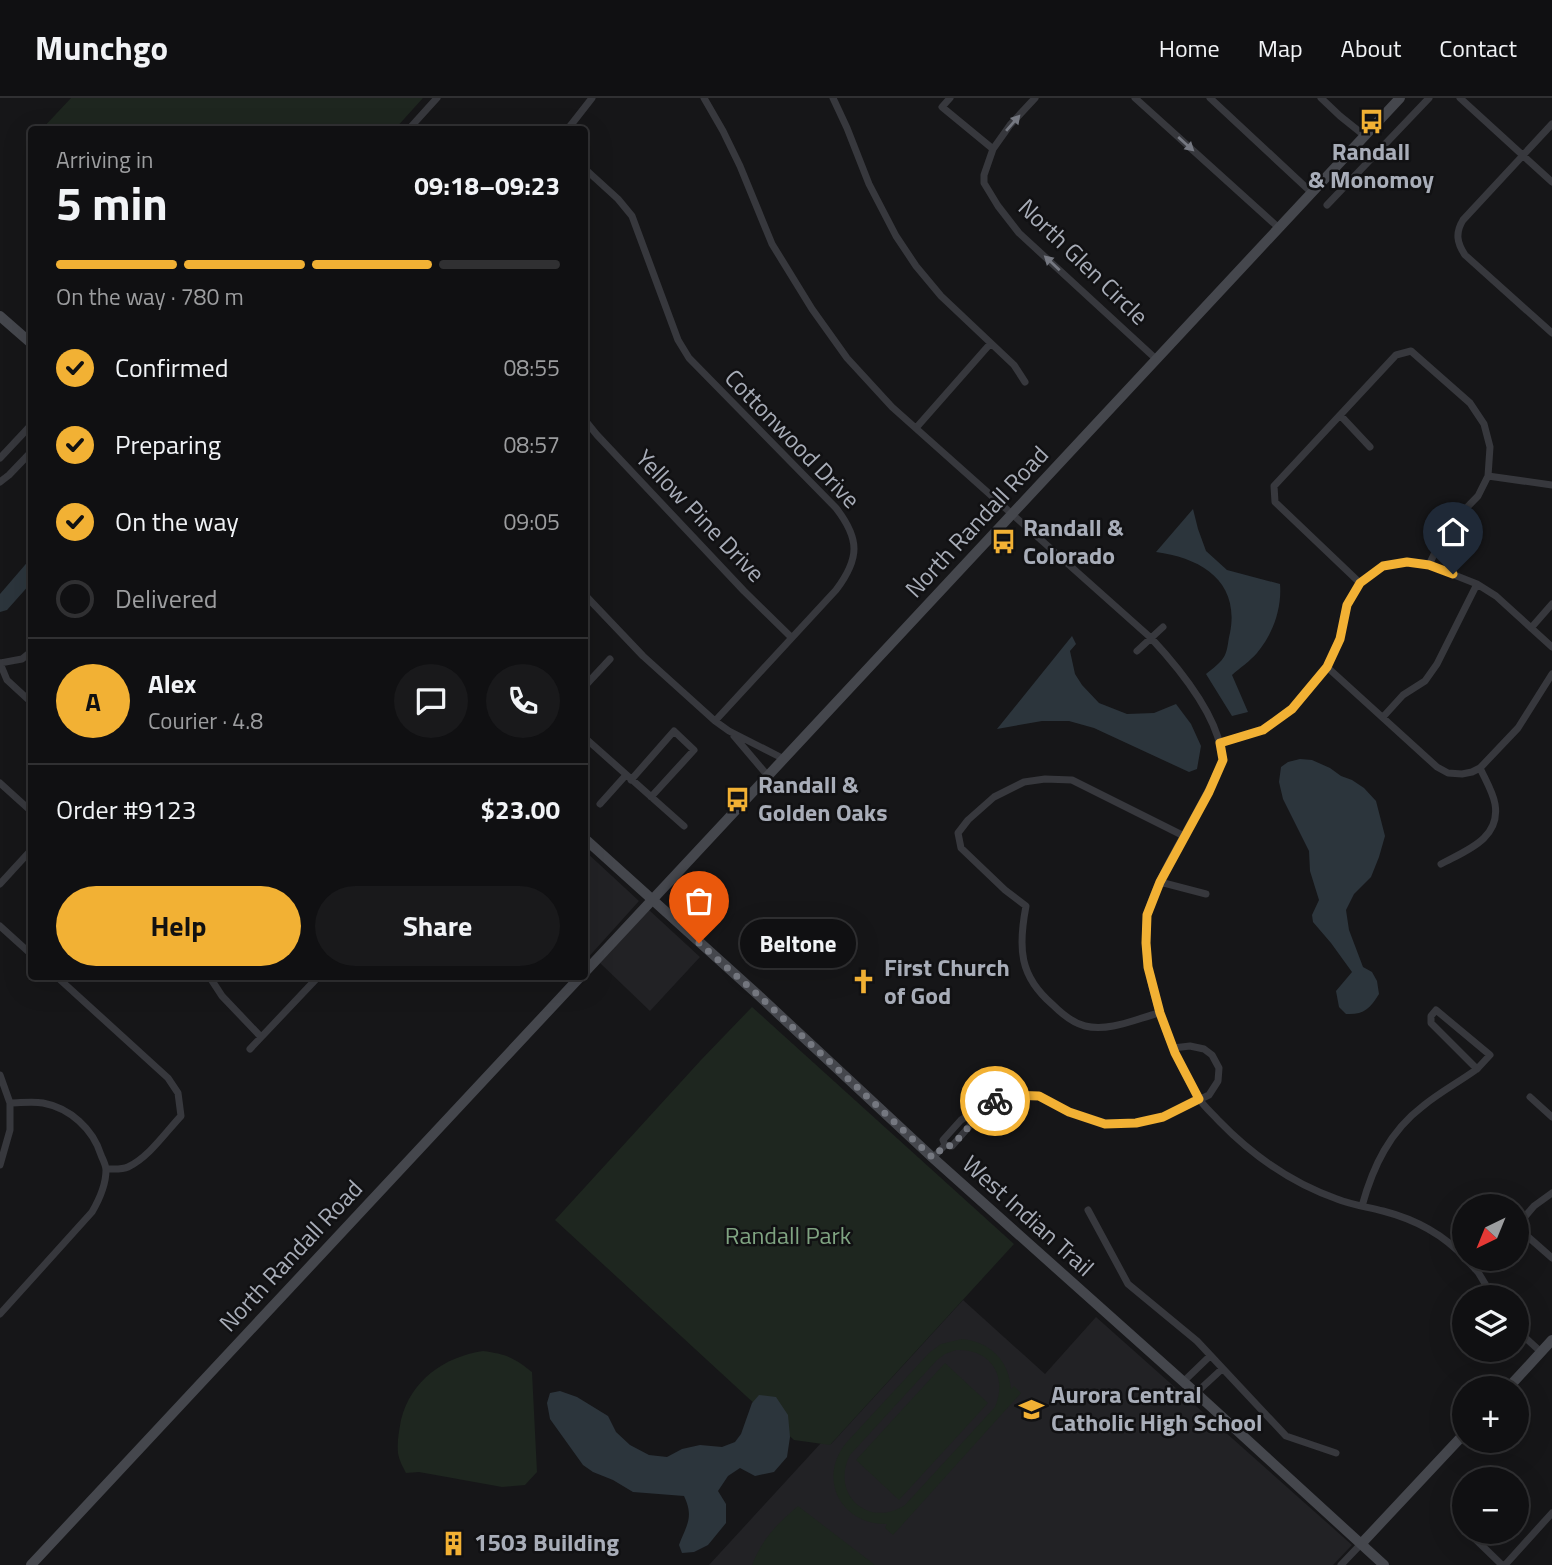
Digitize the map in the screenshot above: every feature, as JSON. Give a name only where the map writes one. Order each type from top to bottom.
[{"type":"main road","name":"North Randall Road","points":[[588,970],[1400,98]]},
{"type":"main road","points":[[0,316],[28,340]]},
{"type":"main road","name":"West Indian Trail","points":[[588,842],[933,1158],[1384,1565]]},
{"type":"main road","name":"North Randall Road","points":[[31,1565],[578,980]]},
{"type":"main road","points":[[1518,1376],[1552,1340]]},
{"type":"main road","points":[[1361,1544],[1452,1447]]},
{"type":"street","points":[[412,126],[437,98]]},
{"type":"street","points":[[570,126],[592,98]]},
{"type":"street","points":[[704,98],[740,166],[772,244],[811,309],[847,358],[892,407],[1151,638],[1170,658],[1209,713],[1223,760],[1209,792],[1160,882],[1147,915],[1146,943],[1148,967],[1160,1013],[1173,1048],[1199,1099],[1234,1136],[1273,1168],[1338,1200],[1406,1218],[1433,1231],[1452,1246]]},
{"type":"street","points":[[834,98],[869,184],[896,236],[942,296],[1014,365],[1025,382]]},
{"type":"street","points":[[950,98],[942,107],[993,149],[1010,125],[1035,98]]},
{"type":"street","points":[[1135,98],[1279,228]]},
{"type":"street","points":[[1210,98],[1312,193]]},
{"type":"street","points":[[1321,98],[1365,136]]},
{"type":"street","points":[[1327,205],[1429,98]]},
{"type":"street","points":[[1460,98],[1552,182]]},
{"type":"street","points":[[1552,124],[1463,220],[1457,236],[1465,255],[1552,333]]},
{"type":"street","name":"North Glen Circle","points":[[993,149],[984,183],[998,206],[1019,233],[1156,359]]},
{"type":"street","name":"Cottonwood Drive","points":[[588,172],[632,216],[678,340],[689,358],[836,508],[847,522],[854,538],[852,564],[836,590],[715,721]]},
{"type":"street","points":[[916,428],[990,344]]},
{"type":"street","points":[[1360,583],[1275,502],[1275,486],[1396,355],[1411,351],[1470,403],[1484,424],[1490,447],[1488,475],[1478,496],[1446,529],[1429,565]]},
{"type":"street","points":[[1340,415],[1370,447]]},
{"type":"street","name":"Yellow Pine Drive","points":[[588,424],[744,591],[791,637]]},
{"type":"street","points":[[0,458],[28,428]]},
{"type":"street","points":[[0,482],[28,455]]},
{"type":"street","points":[[1488,475],[1552,485]]},
{"type":"street","points":[[1220,743],[1263,730],[1292,709],[1327,667],[1340,639],[1347,605],[1360,583],[1383,566],[1407,562],[1429,565],[1477,584],[1496,596],[1552,646]]},
{"type":"street","points":[[1383,717],[1404,695],[1425,681],[1437,664],[1477,584]]},
{"type":"street","points":[[588,598],[643,656],[715,721],[784,759]]},
{"type":"street","points":[[1531,628],[1552,604]]},
{"type":"street","points":[[1137,651],[1163,627]]},
{"type":"street","points":[[28,654],[22,659],[0,663],[7,680],[28,699]]},
{"type":"street","points":[[588,683],[610,659]]},
{"type":"street","points":[[1327,667],[1437,767],[1448,773],[1462,774],[1480,768],[1518,728],[1552,674]]},
{"type":"street","points":[[600,804],[674,731],[694,750],[651,797]]},
{"type":"street","points":[[729,731],[768,776]]},
{"type":"street","points":[[588,741],[684,826]]},
{"type":"street","points":[[1441,864],[1484,840],[1490,830],[1495,815],[1495,803],[1480,768]]},
{"type":"street","points":[[1160,1013],[1107,1027],[1084,1026],[1062,1013],[1041,995],[1027,973],[1021,950],[1021,930],[1026,906],[961,848],[958,833],[968,820],[994,797],[1024,782],[1045,779],[1072,780],[1184,836]]},
{"type":"street","points":[[0,783],[28,808]]},
{"type":"street","points":[[0,884],[28,853]]},
{"type":"street","points":[[1160,882],[1206,894]]},
{"type":"street","points":[[0,926],[28,951]]},
{"type":"street","points":[[60,980],[168,1078],[178,1093],[181,1116],[144,1156],[126,1168],[106,1169]]},
{"type":"street","points":[[212,980],[222,996],[261,1037]]},
{"type":"street","points":[[250,1049],[314,980]]},
{"type":"street","points":[[1362,1206],[1376,1164],[1384,1148],[1402,1125],[1424,1104],[1477,1069],[1490,1055],[1436,1010],[1431,1016],[1431,1023],[1477,1069]]},
{"type":"street","points":[[933,1158],[945,1145],[943,1140],[961,1120],[979,1108],[1008,1095],[1039,1096],[1069,1112],[1105,1124],[1136,1123],[1163,1117],[1209,1095],[1218,1081],[1219,1068],[1212,1055],[1204,1049],[1190,1046],[1173,1048]]},
{"type":"street","points":[[0,1075],[10,1102],[10,1130],[0,1165]]},
{"type":"street","points":[[1531,1097],[1552,1117]]},
{"type":"street","points":[[0,1314],[92,1212],[100,1196],[106,1169],[98,1144],[76,1118],[60,1108],[42,1103],[10,1102]]},
{"type":"street","points":[[1530,1211],[1552,1193]]},
{"type":"street","points":[[1088,1210],[1128,1284],[1183,1328],[1286,1436],[1336,1453]]},
{"type":"street","points":[[1530,1239],[1552,1258]]},
{"type":"street","points":[[1529,1341],[1541,1352]]},
{"type":"street","points":[[1183,1382],[1210,1356]]},
{"type":"street","points":[[1196,1393],[1222,1369]]},
{"type":"street","points":[[1481,1544],[1503,1565],[1552,1513]]},
{"type":"street","points":[[1341,1565],[1361,1544]]},
{"type":"shaded area","points":[[1193,509],[1206,551],[1227,570],[1280,584],[1278,611],[1268,638],[1254,656],[1232,675],[1248,712],[1232,716],[1206,674],[1225,655],[1230,633],[1232,615],[1223,587],[1202,567],[1173,555],[1156,552]]},
{"type":"shaded area","points":[[28,561],[28,586],[7,610],[0,612],[0,594]]},
{"type":"shaded area","points":[[1072,636],[1076,644],[1070,651],[1075,674],[1099,703],[1127,714],[1154,713],[1176,704],[1191,724],[1201,746],[1197,769],[1189,772],[1094,728],[1069,721],[1042,721],[997,729]]},
{"type":"shaded area","points":[[1300,759],[1312,760],[1330,768],[1364,788],[1376,801],[1385,836],[1371,877],[1354,894],[1346,910],[1349,930],[1363,967],[1372,972],[1377,981],[1379,994],[1362,1012],[1346,1014],[1339,1007],[1336,991],[1352,972],[1313,922],[1312,915],[1319,900],[1310,871],[1309,851],[1283,799],[1279,782],[1281,767]]},
{"type":"shaded area","points":[[588,854],[639,901],[588,958]]},
{"type":"shaded area","points":[[649,910],[700,957],[650,1011],[600,963]]},
{"type":"shaded area","name":"Aurora Central Catholic High School","points":[[963,1300],[1045,1374],[1096,1317],[1352,1545],[1333,1565],[709,1565],[821,1443],[831,1444]]},
{"type":"shaded area","points":[[560,1391],[577,1397],[608,1416],[616,1432],[630,1445],[649,1455],[667,1457],[682,1449],[700,1445],[722,1447],[735,1442],[741,1434],[752,1403],[759,1395],[776,1397],[788,1415],[790,1437],[787,1457],[774,1472],[755,1476],[740,1468],[728,1476],[718,1491],[726,1504],[726,1523],[708,1545],[694,1552],[682,1553],[679,1545],[689,1515],[684,1496],[633,1492],[583,1465],[550,1419],[547,1403],[550,1393]]},
{"type":"green space","points":[[71,98],[423,98],[398,126],[45,126]]},
{"type":"green space","name":"Randall Park","points":[[752,1007],[1014,1244],[830,1445],[794,1440],[555,1220]]},
{"type":"green space","points":[[962,1339],[989,1348],[1002,1361],[1011,1389],[1014,1386],[1021,1393],[893,1535],[885,1528],[887,1524],[857,1517],[846,1508],[834,1485],[834,1471],[846,1443],[929,1353],[941,1344]],"holes":[[[956,1350],[979,1354],[994,1366],[999,1385],[995,1407],[905,1505],[878,1513],[856,1504],[845,1483],[845,1469],[850,1455],[937,1360]]]},
{"type":"green space","points":[[483,1351],[510,1357],[532,1372],[537,1472],[525,1485],[502,1487],[419,1472],[406,1473],[399,1456],[398,1440],[401,1420],[413,1393],[421,1382],[443,1365]]},
{"type":"green space","points":[[945,1363],[988,1403],[899,1500],[856,1460]]},
{"type":"green space","points":[[798,1506],[875,1565],[752,1565],[771,1532]]},
{"type":"way so far","points":[[699,943],[933,1158],[945,1145],[952,1146],[974,1121],[979,1108],[995,1101]]},
{"type":"place","name":"Randall & Monomoy","points":[[1371,121]]},
{"type":"place","name":"Randall & Colorado","points":[[1003,542]]},
{"type":"place","name":"Randall & Golden Oaks","points":[[738,799]]},
{"type":"place","name":"Beltone","points":[[699,943]]},
{"type":"place","name":"First Church of God","points":[[864,982]]},
{"type":"place","name":"Aurora Central Catholic High School","points":[[1031,1409]]},
{"type":"place","name":"1503 Building","points":[[454,1543]]},
{"type":"route","points":[[995,1101],[1008,1095],[1039,1096],[1069,1112],[1105,1124],[1136,1123],[1163,1117],[1199,1099],[1175,1053],[1160,1013],[1148,967],[1147,915],[1160,882],[1209,792],[1223,760],[1220,743],[1263,730],[1292,709],[1327,667],[1340,639],[1347,605],[1360,583],[1383,566],[1407,562],[1429,565],[1453,574]]}]
